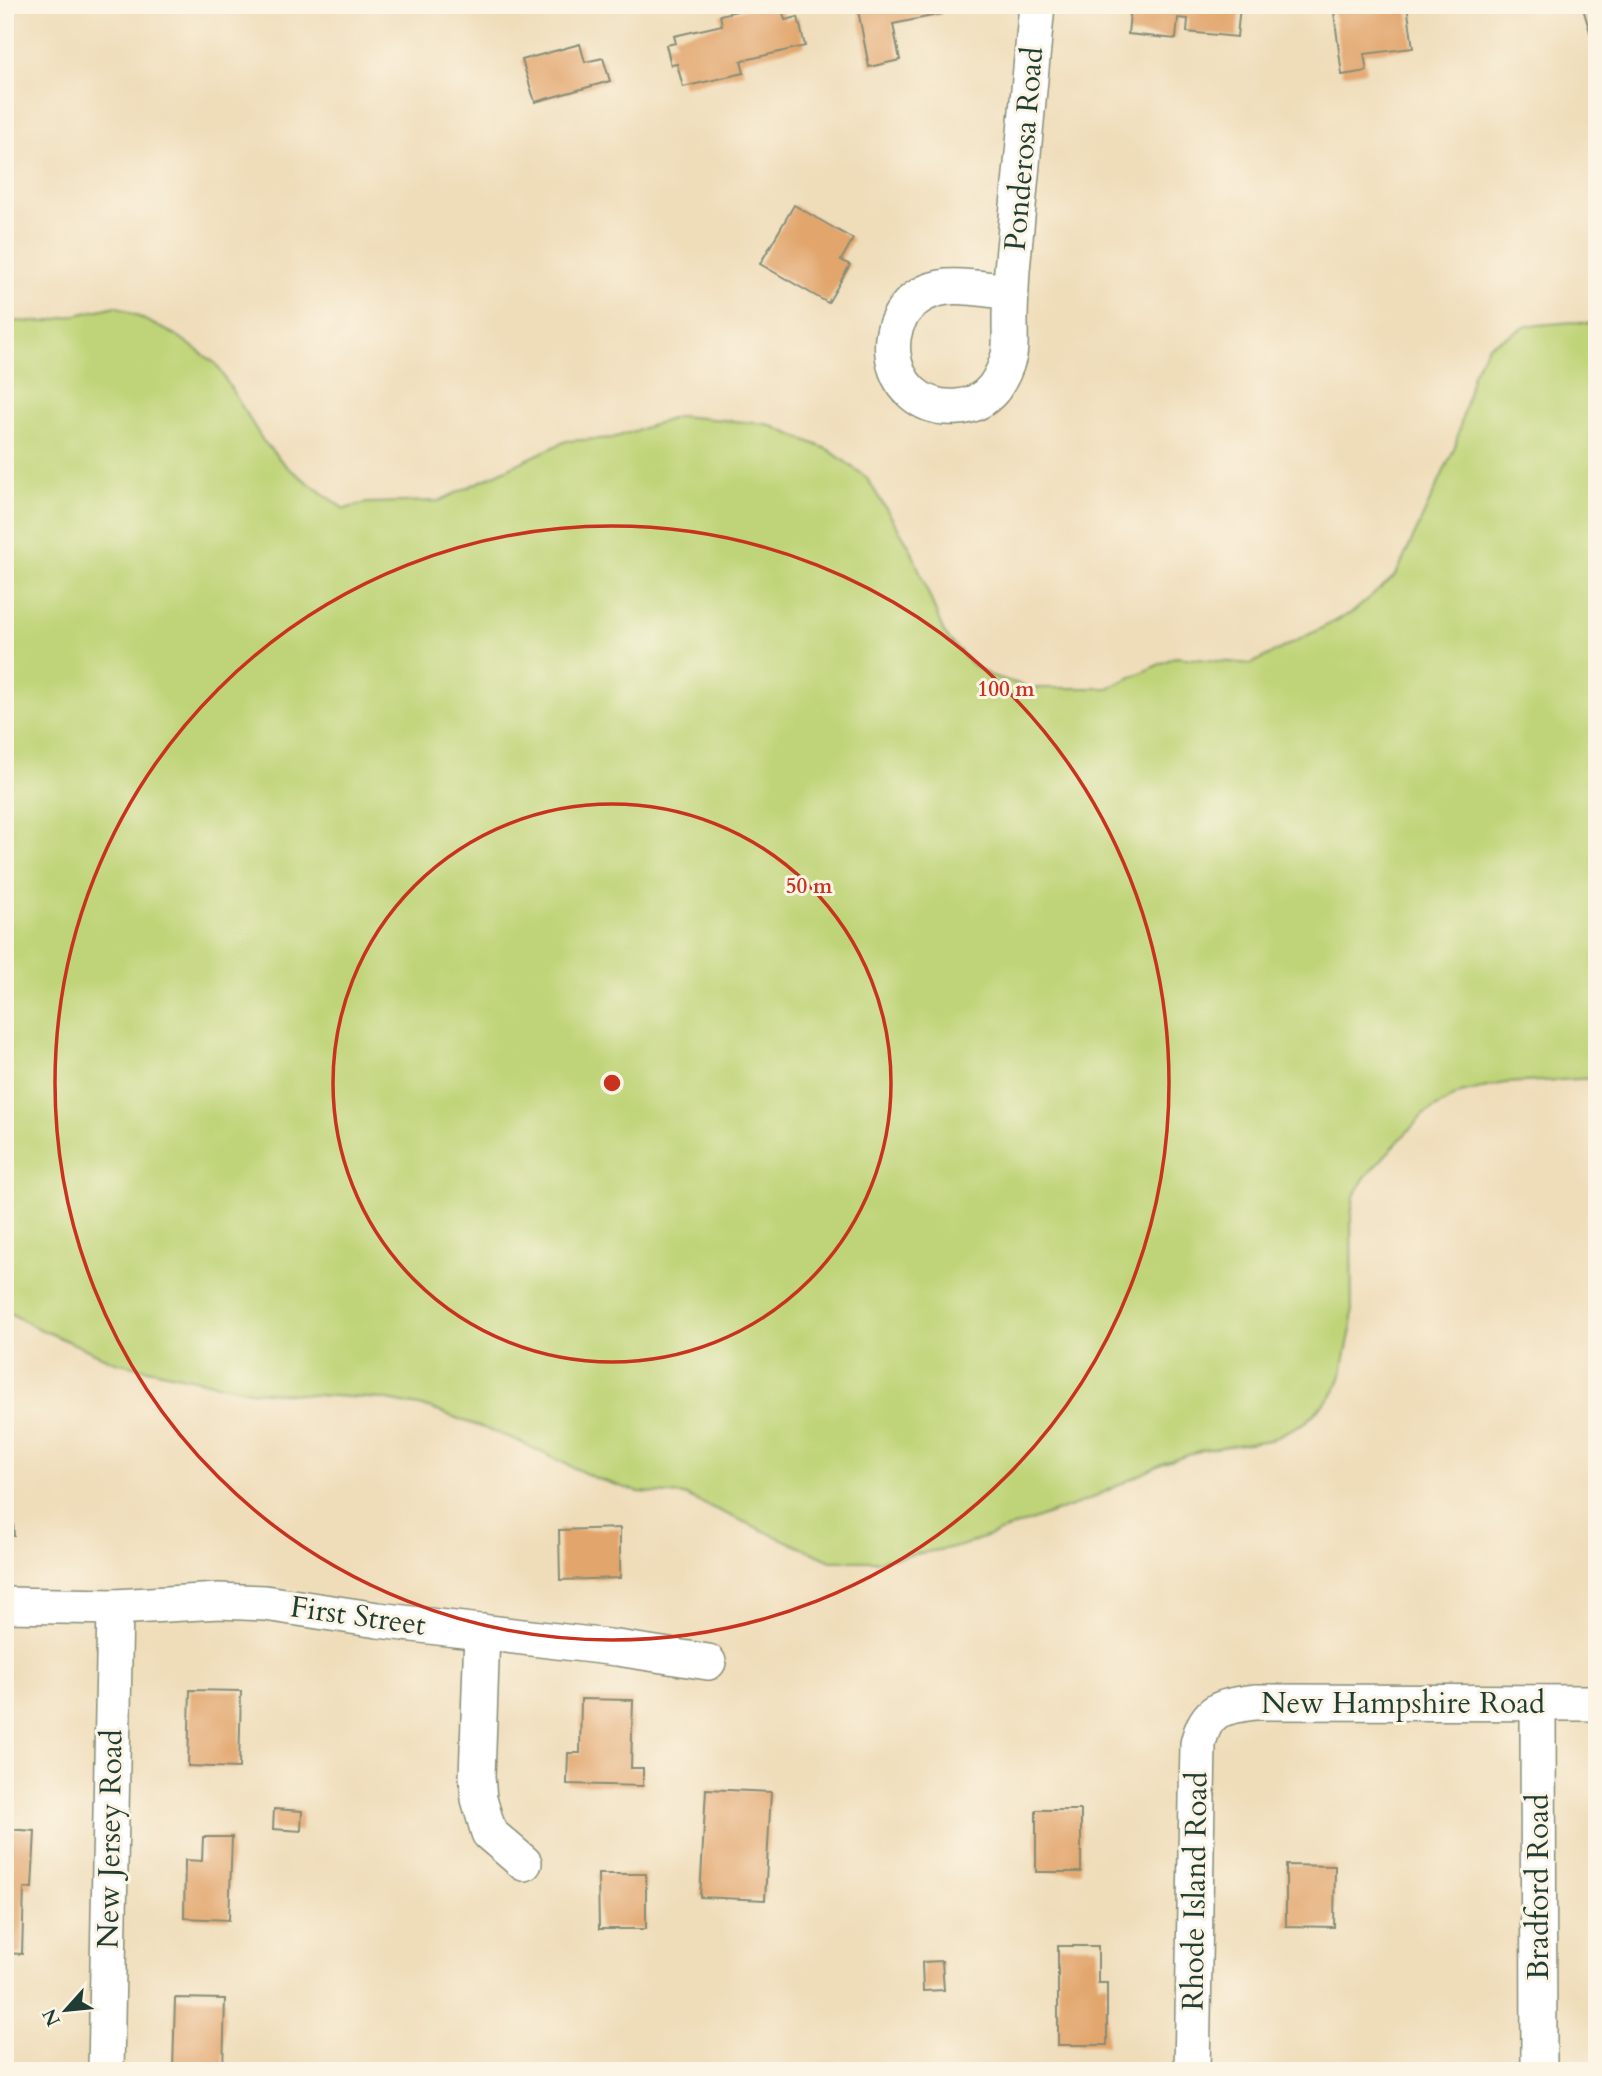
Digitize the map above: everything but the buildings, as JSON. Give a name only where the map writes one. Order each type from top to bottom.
[{"type":"street","name":"Ponderosa Road","points":[[1010,292],[1037,5]]},
{"type":"street","name":"First Street","points":[[5,1605],[115,1607],[219,1601],[265,1604],[708,1662]]},
{"type":"street","name":"New Jersey Road","points":[[106,2071],[115,1607]]},
{"type":"street","points":[[482,1632],[477,1777],[479,1799],[489,1833],[524,1863]]},
{"type":"street","name":"New Hampshire Road","points":[[1211,1714],[1234,1705],[1255,1702],[1597,1703]]},
{"type":"street","name":"Bradford Road","points":[[1538,1703],[1538,2071]]},
{"type":"street","name":"Rhode Island Road","points":[[1192,2071],[1198,1744],[1202,1727],[1211,1714]]},
{"type":"green space","points":[[116,306],[178,336],[216,364],[263,441],[287,467],[344,509],[367,503],[439,501],[566,441],[613,438],[680,416],[767,424],[829,450],[866,477],[910,547],[944,633],[971,664],[989,675],[1032,688],[1108,688],[1175,657],[1251,664],[1353,612],[1396,575],[1455,447],[1473,373],[1488,346],[1527,326],[1573,322],[1597,324],[1597,1078],[1505,1083],[1461,1093],[1423,1115],[1365,1177],[1354,1196],[1351,1216],[1352,1325],[1342,1372],[1335,1392],[1306,1422],[1270,1440],[1203,1450],[1164,1463],[1088,1500],[961,1546],[876,1561],[831,1561],[684,1495],[638,1492],[595,1478],[516,1440],[429,1408],[382,1399],[250,1391],[115,1362],[33,1326],[5,1310],[5,321],[45,322]]}]
